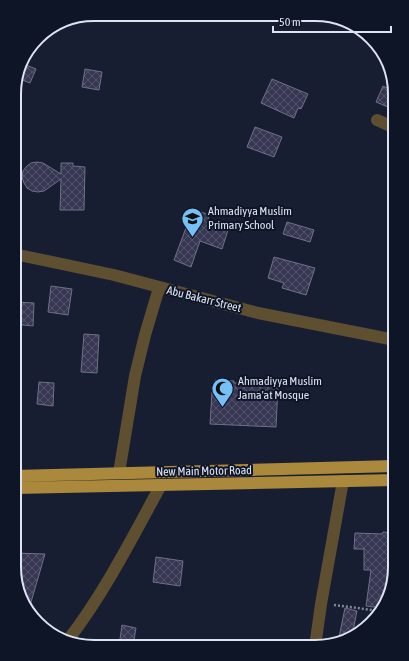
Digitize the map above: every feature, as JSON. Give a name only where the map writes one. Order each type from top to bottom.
[{"type":"highway","name":"New Main Motor Road","points":[[21,476],[388,466]]},
{"type":"highway","name":"New Main Motor Road","points":[[21,488],[388,480]]},
{"type":"street","points":[[377,120],[388,125]]},
{"type":"street","name":"Abu Bakarr Street","points":[[21,255],[114,275],[258,313],[388,339]]},
{"type":"street","points":[[119,473],[135,376],[159,288]]},
{"type":"street","points":[[316,640],[343,481]]},
{"type":"street","points":[[71,636],[110,578],[161,485]]},
{"type":"path","points":[[321,604],[373,610]]},
{"type":"building","points":[[27,66],[36,69],[30,83],[23,80]]},
{"type":"building","points":[[85,69],[102,72],[99,90],[82,87]]},
{"type":"building","points":[[272,79],[308,94],[301,109],[298,108],[294,118],[261,103]]},
{"type":"building","points":[[383,86],[387,88],[388,107],[376,102]]},
{"type":"building","points":[[255,127],[282,137],[274,157],[247,147]]},
{"type":"building","points":[[31,163],[43,163],[61,174],[61,163],[73,163],[73,166],[85,167],[84,210],[60,210],[61,179],[44,191],[32,191],[27,188],[22,177],[23,171]]},
{"type":"building","name":"Ahmadiyya Muslim Primary School","points":[[193,209],[209,215],[208,219],[229,227],[222,249],[200,241],[191,267],[174,260]]},
{"type":"building","points":[[287,222],[314,230],[310,242],[283,234]]},
{"type":"building","points":[[274,257],[315,268],[306,295],[282,288],[284,283],[268,278]]},
{"type":"building","points":[[51,286],[72,289],[68,315],[48,312]]},
{"type":"building","points":[[21,302],[34,303],[33,326],[21,325]]},
{"type":"building","points":[[84,334],[99,335],[97,373],[81,372]]},
{"type":"building","points":[[215,380],[234,381],[234,383],[278,385],[276,427],[210,424],[212,392],[215,392]]},
{"type":"building","points":[[39,382],[54,383],[53,406],[37,404]]},
{"type":"building","points":[[383,532],[388,532],[387,581],[375,607],[366,606],[371,570],[364,570],[364,549],[354,549],[355,533],[382,534]]},
{"type":"building","points":[[21,553],[45,554],[31,603],[22,581]]},
{"type":"building","points":[[156,557],[183,561],[180,586],[153,582]]},
{"type":"building","points":[[345,608],[357,611],[354,628],[339,635]]},
{"type":"building","points":[[122,625],[136,628],[134,640],[120,640]]},
{"type":"place","name":"Ahmadiyya Muslim Primary School","points":[[192,238]]},
{"type":"place","name":"Ahmadiyya Muslim Jama'at Mosque","points":[[222,408]]}]
